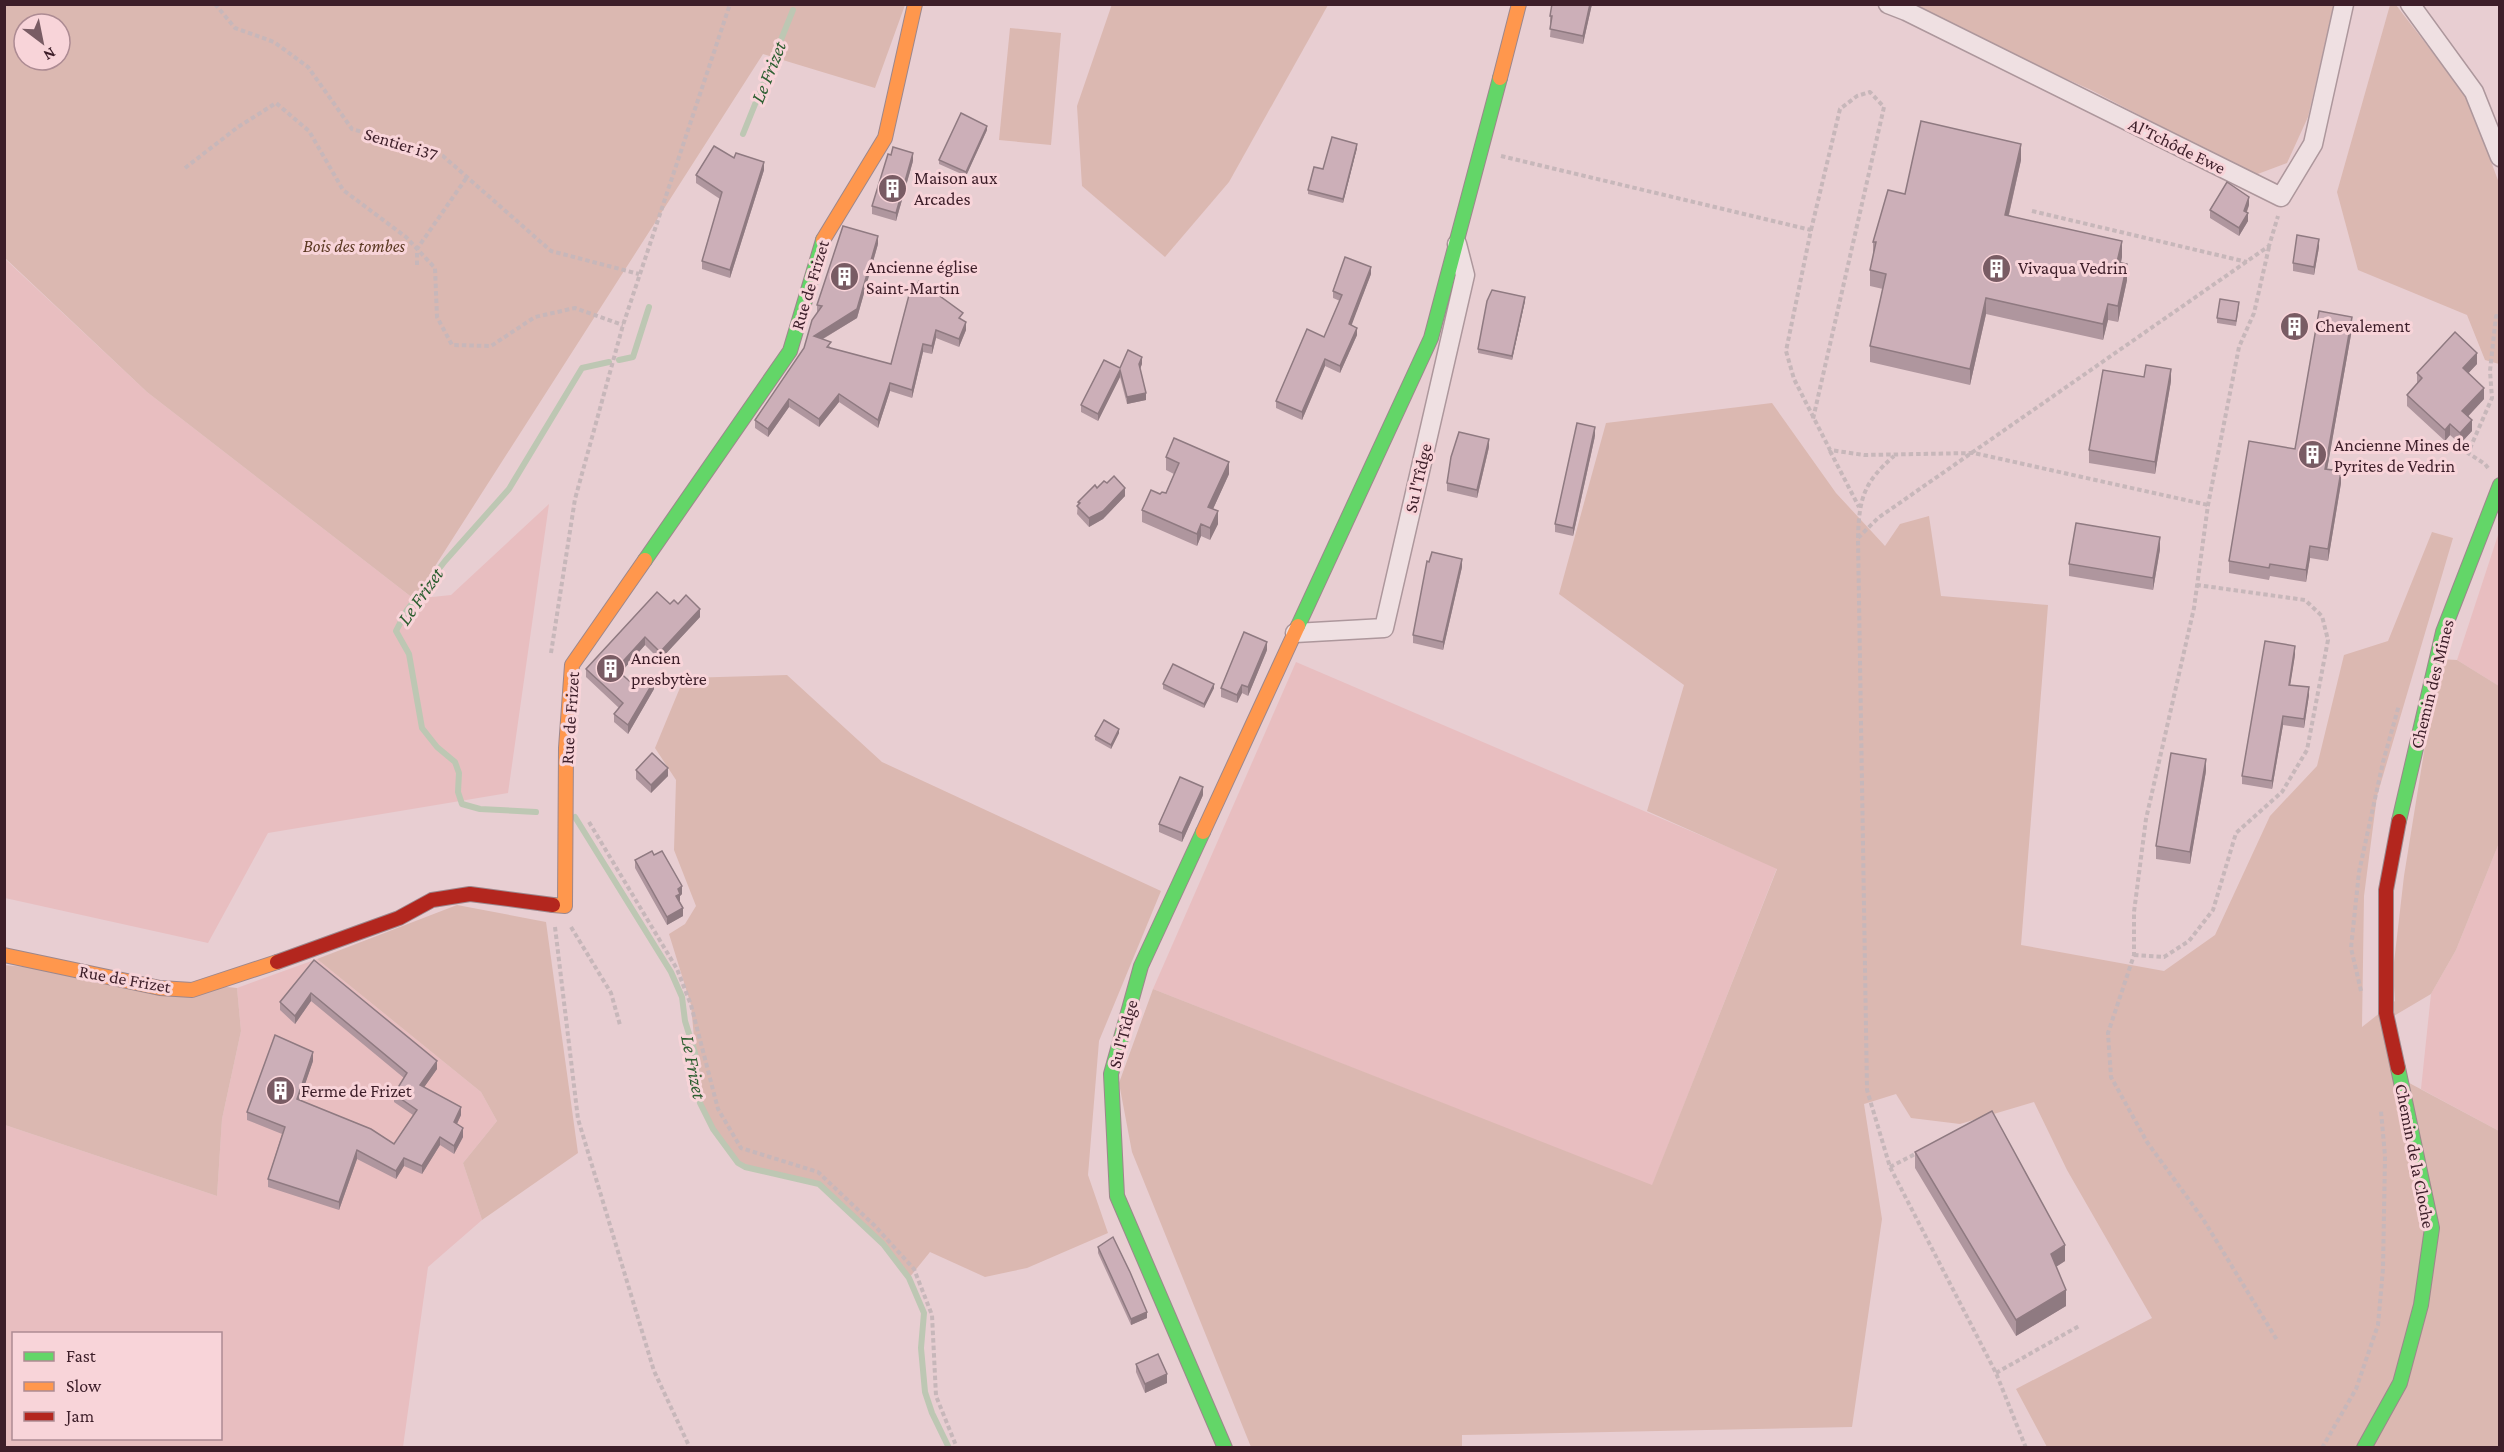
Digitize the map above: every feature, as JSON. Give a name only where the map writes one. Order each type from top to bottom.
[{"type":"street","name":"Rue de Frizet","points":[[4,955],[160,988],[192,990],[239,976],[399,918],[432,900],[471,894],[560,906],[566,748],[572,664],[790,351],[825,234],[885,138],[915,4]]},
{"type":"street","name":"Su l'Tîdge","points":[[1225,1448],[1117,1196],[1111,1074],[1142,966],[1431,338],[1519,4]]},
{"type":"street","name":"Al'Tchôde Ewe","points":[[1888,4],[2281,197]]},
{"type":"street","points":[[2281,197],[2313,144],[2344,4]]},
{"type":"street","points":[[2410,4],[2474,92],[2499,157]]},
{"type":"street","name":"Su l'Tîdge","points":[[1295,633],[1384,628],[1465,274],[1456,241]]},
{"type":"street","name":"Chemin des Mines","points":[[2386,890],[2401,807],[2443,632],[2495,479]]},
{"type":"street","name":"Chemin de la Cloche","points":[[2364,1448],[2400,1383],[2421,1305],[2432,1227],[2386,1013],[2386,890]]},
{"type":"path","name":"Sentier i37","points":[[215,4],[235,28],[274,42],[308,67],[352,129],[443,156],[551,250],[639,274]]},
{"type":"path","points":[[551,657],[574,499],[639,274],[730,4]]},
{"type":"path","points":[[1813,419],[1884,107],[1870,92],[1857,96],[1840,110],[1811,230],[1786,351],[1794,379],[1813,419],[1859,507]]},
{"type":"path","points":[[185,168],[238,127],[276,103],[309,131],[343,190],[406,237],[435,268],[437,317],[452,345],[491,346],[534,316],[575,308],[623,325]]},
{"type":"path","points":[[1480,152],[1811,230]]},
{"type":"path","points":[[417,265],[417,249],[467,177]]},
{"type":"path","points":[[2277,1340],[2203,1219],[2147,1142],[2111,1077],[2108,1033],[2134,955],[2134,912],[2146,819],[2197,585],[2208,505],[2239,347],[2254,313],[2281,197]]},
{"type":"path","points":[[2032,211],[2248,262]]},
{"type":"path","points":[[1858,538],[1878,518],[2270,246]]},
{"type":"path","points":[[2495,479],[2486,464],[2468,453],[2492,398],[2490,371],[2496,316],[2499,317]]},
{"type":"path","points":[[1830,450],[1864,455],[1894,456],[1974,453],[2208,505]]},
{"type":"path","points":[[1894,456],[1868,484],[1859,507],[1867,1090],[1890,1167],[1996,1373],[2025,1448]]},
{"type":"path","points":[[2134,955],[2164,957],[2189,941],[2213,910],[2236,833],[2282,792],[2307,750],[2328,640],[2322,616],[2305,600],[2197,585]]},
{"type":"path","points":[[587,820],[677,969],[691,1005],[718,1109],[741,1148],[818,1172],[875,1226],[914,1269],[932,1315],[936,1396],[957,1448]]},
{"type":"path","points":[[560,906],[611,993],[620,1025]]},
{"type":"path","points":[[560,906],[555,942],[579,1119],[654,1371],[690,1448]]},
{"type":"path","points":[[1890,1167],[1921,1151]]},
{"type":"path","points":[[1996,1373],[2079,1326]]},
{"type":"shaded area","points":[[4,258],[147,392],[414,599],[451,595],[549,504],[508,793],[268,833],[208,943],[5,898]]},
{"type":"shaded area","points":[[2499,532],[2499,686],[2457,660]]},
{"type":"shaded area","points":[[1296,662],[1777,868],[1652,1186],[1153,989]]},
{"type":"shaded area","points":[[2499,843],[2499,1131],[2421,1089],[2431,994],[2456,950]]},
{"type":"shaded area","points":[[317,959],[481,1092],[497,1121],[463,1163],[482,1220],[428,1267],[403,1447],[5,1448],[5,1125],[217,1196],[222,1119],[241,1031],[237,988]]},
{"type":"green space","points":[[1112,4],[1328,5],[1229,182],[1165,257],[1082,186],[1077,106]]},
{"type":"green space","name":"Bois des tombes","points":[[4,5],[905,5],[875,88],[763,54],[414,599],[147,392],[5,258]]},
{"type":"green space","points":[[1902,5],[2334,5],[2308,117],[2287,163],[2255,175],[2091,90]]},
{"type":"green space","points":[[2390,5],[2396,5],[2467,97],[2499,183],[2499,364],[2485,360],[2467,315],[2358,270],[2337,192]]},
{"type":"green space","points":[[1010,28],[1061,33],[1051,145],[999,140]]},
{"type":"green space","points":[[1772,403],[1836,493],[1885,546],[1900,524],[1929,516],[1941,596],[2048,605],[2021,945],[2164,971],[2215,935],[2270,816],[2317,766],[2344,655],[2388,641],[2432,532],[2453,538],[2377,796],[2364,896],[2362,1027],[2395,1001],[2393,971],[2404,876],[2439,659],[2457,660],[2499,686],[2499,843],[2456,950],[2431,994],[2387,1020],[2398,1077],[2499,1131],[2499,1447],[2047,1447],[2016,1389],[2152,1318],[2067,1170],[2034,1102],[1960,1124],[1911,1118],[1896,1094],[1864,1104],[1882,1219],[1852,1427],[1462,1435],[1462,1448],[1251,1447],[1132,1152],[1119,1083],[1153,989],[1652,1185],[1777,869],[1647,811],[1684,685],[1559,594],[1606,423]]},
{"type":"green space","points":[[787,675],[882,762],[1161,891],[1099,1041],[1088,1175],[1108,1233],[1027,1268],[985,1277],[930,1252],[909,1278],[883,1244],[819,1184],[745,1167],[738,1163],[716,1134],[700,1103],[691,1005],[669,934],[685,924],[696,906],[674,850],[676,780],[655,748],[684,678]]},
{"type":"green space","points":[[457,905],[546,922],[578,1153],[482,1220],[463,1163],[497,1121],[481,1092],[317,959]]},
{"type":"green space","points":[[5,965],[237,988],[241,1031],[222,1119],[217,1196],[5,1125]]},
{"type":"building","points":[[1552,4],[1590,4],[1583,36],[1550,29]]},
{"type":"building","points":[[961,113],[987,126],[966,172],[939,160]]},
{"type":"building","name":"Vivaqua Vedrin","points":[[1921,121],[2021,144],[2005,215],[2122,241],[2117,262],[2127,264],[2118,306],[2108,304],[2103,324],[1986,298],[1970,369],[1870,346],[1886,274],[1870,270],[1876,242],[1873,242],[1888,190],[1905,194]]},
{"type":"building","points":[[1332,137],[1357,144],[1343,199],[1308,190],[1314,167],[1323,169]]},
{"type":"building","points":[[714,146],[734,158],[736,153],[764,162],[730,270],[702,261],[722,192],[696,175]]},
{"type":"building","name":"Maison aux Arcades","points":[[893,147],[913,153],[896,213],[872,206],[888,154],[891,155]]},
{"type":"building","points":[[2227,182],[2249,197],[2244,211],[2248,213],[2239,228],[2210,210]]},
{"type":"building","points":[[843,226],[878,236],[857,309],[814,336],[831,342],[827,347],[891,364],[909,295],[919,281],[963,313],[959,318],[966,322],[959,339],[936,330],[932,346],[923,344],[912,390],[890,383],[878,420],[839,394],[819,419],[789,399],[768,429],[755,420],[804,348],[812,320],[822,306],[817,305]]},
{"type":"building","points":[[2297,235],[2319,239],[2314,267],[2293,263]]},
{"type":"building","points":[[1345,257],[1371,267],[1349,324],[1357,328],[1340,366],[1325,359],[1302,412],[1276,401],[1307,329],[1324,337],[1342,295],[1333,291]]},
{"type":"building","points":[[1492,290],[1525,297],[1512,356],[1478,349],[1487,301]]},
{"type":"building","points":[[2220,299],[2239,302],[2236,321],[2217,318]]},
{"type":"building","name":"Ancienne Mines de Pyrites de Vedrin","points":[[2319,311],[2352,317],[2325,469],[2341,471],[2328,549],[2310,546],[2306,570],[2270,564],[2269,568],[2229,561],[2249,441],[2295,449]]},
{"type":"building","points":[[2455,332],[2477,353],[2463,368],[2484,388],[2462,411],[2472,420],[2460,433],[2450,424],[2445,430],[2407,395],[2422,378],[2417,373]]},
{"type":"building","points":[[1128,350],[1142,357],[1139,364],[1146,393],[1127,397],[1120,370],[1098,414],[1081,405],[1104,360],[1120,368]]},
{"type":"building","points":[[2146,365],[2171,369],[2155,462],[2089,450],[2103,370],[2144,377]]},
{"type":"building","points":[[1577,423],[1595,427],[1573,528],[1555,524]]},
{"type":"building","points":[[1459,432],[1489,439],[1477,490],[1447,483],[1451,457]]},
{"type":"building","points":[[1174,438],[1229,462],[1208,507],[1218,511],[1210,528],[1201,524],[1197,534],[1142,510],[1151,490],[1160,494],[1166,493],[1179,463],[1166,457]]},
{"type":"building","points":[[1114,476],[1125,488],[1103,511],[1089,518],[1077,506],[1080,503],[1078,502],[1095,485],[1097,488]]},
{"type":"building","points":[[2076,523],[2160,537],[2153,578],[2069,564]]},
{"type":"building","points":[[1432,552],[1462,559],[1443,642],[1413,635],[1427,561],[1429,562]]},
{"type":"building","points":[[657,592],[670,604],[674,600],[678,604],[686,595],[700,609],[660,652],[645,637],[616,669],[637,688],[647,676],[654,681],[628,725],[614,714],[623,703],[586,669]]},
{"type":"building","points":[[1244,632],[1267,642],[1248,687],[1242,685],[1237,695],[1221,688]]},
{"type":"building","points":[[2265,641],[2295,646],[2289,685],[2309,687],[2304,719],[2283,716],[2272,781],[2242,776]]},
{"type":"building","points":[[1173,664],[1214,684],[1204,704],[1163,684]]},
{"type":"building","points":[[1104,720],[1119,729],[1111,745],[1095,736]]},
{"type":"building","points":[[652,753],[668,768],[651,785],[636,770]]},
{"type":"building","points":[[2171,753],[2206,759],[2190,852],[2156,846]]},
{"type":"building","points":[[1180,777],[1203,787],[1182,833],[1159,824]]},
{"type":"building","points":[[652,851],[654,855],[662,851],[682,886],[678,889],[680,894],[676,896],[683,908],[667,917],[635,860]]},
{"type":"building","name":"Ferme de Frizet","points":[[314,960],[437,1061],[420,1085],[461,1107],[454,1122],[463,1128],[454,1146],[440,1137],[422,1166],[404,1158],[396,1171],[357,1150],[339,1202],[268,1179],[285,1127],[247,1112],[275,1035],[313,1052],[297,1099],[371,1129],[394,1144],[417,1110],[394,1094],[407,1073],[311,993],[295,1016],[280,1002]]},
{"type":"building","points":[[1992,1111],[2065,1245],[2051,1254],[2066,1290],[2016,1320],[1915,1152]]},
{"type":"building","points":[[1113,1237],[1147,1312],[1131,1319],[1098,1247]]},
{"type":"building","points":[[1158,1354],[1167,1374],[1145,1384],[1136,1364]]},
{"type":"waterway","name":"Le Frizet","points":[[743,134],[793,10]]},
{"type":"waterway","name":"Le Frizet","points":[[619,360],[633,357],[649,307]]},
{"type":"waterway","name":"Le Frizet","points":[[536,812],[480,809],[462,804],[458,792],[459,773],[455,762],[437,747],[422,728],[409,654],[396,631],[407,610],[445,561],[509,489],[582,368],[609,362]]},
{"type":"waterway","name":"Le Frizet","points":[[575,817],[671,972],[682,997],[685,1021],[695,1053],[700,1103],[713,1129],[738,1163],[745,1167],[819,1184],[883,1244],[909,1278],[924,1313],[921,1348],[925,1392],[932,1413],[949,1448]]},
{"type":"traffic: fast","points":[[1298,626],[1431,338],[1500,78]]},
{"type":"traffic: fast","points":[[645,560],[790,351],[823,240]]},
{"type":"traffic: fast","points":[[2399,821],[2443,632],[2500,485]]},
{"type":"traffic: fast","points":[[1203,832],[1141,966],[1111,1074],[1117,1196],[1225,1448]]},
{"type":"traffic: fast","points":[[2364,1448],[2400,1383],[2421,1305],[2432,1228],[2398,1068]]},
{"type":"traffic: slow","points":[[823,240],[885,138],[915,4]]},
{"type":"traffic: slow","points":[[1500,78],[1519,4]]},
{"type":"traffic: slow","points":[[553,905],[565,906],[566,748],[572,665],[645,560]]},
{"type":"traffic: slow","points":[[1203,832],[1298,626]]},
{"type":"traffic: slow","points":[[4,955],[160,988],[192,990],[277,962]]},
{"type":"traffic: jam","points":[[2398,1068],[2386,1013],[2386,890],[2399,821]]},
{"type":"traffic: jam","points":[[277,962],[399,918],[432,900],[470,894],[553,905]]},
{"type":"place","name":"Maison aux Arcades","points":[[893,188]]},
{"type":"place","name":"Vivaqua Vedrin","points":[[1997,268]]},
{"type":"place","name":"Ancienne église Saint-Martin","points":[[845,277]]},
{"type":"place","name":"Chevalement","points":[[2294,326]]},
{"type":"place","name":"Ancienne Mines de Pyrites de Vedrin","points":[[2313,455]]},
{"type":"place","name":"Ancien presbytère","points":[[610,668]]},
{"type":"place","name":"Ferme de Frizet","points":[[280,1091]]}]
